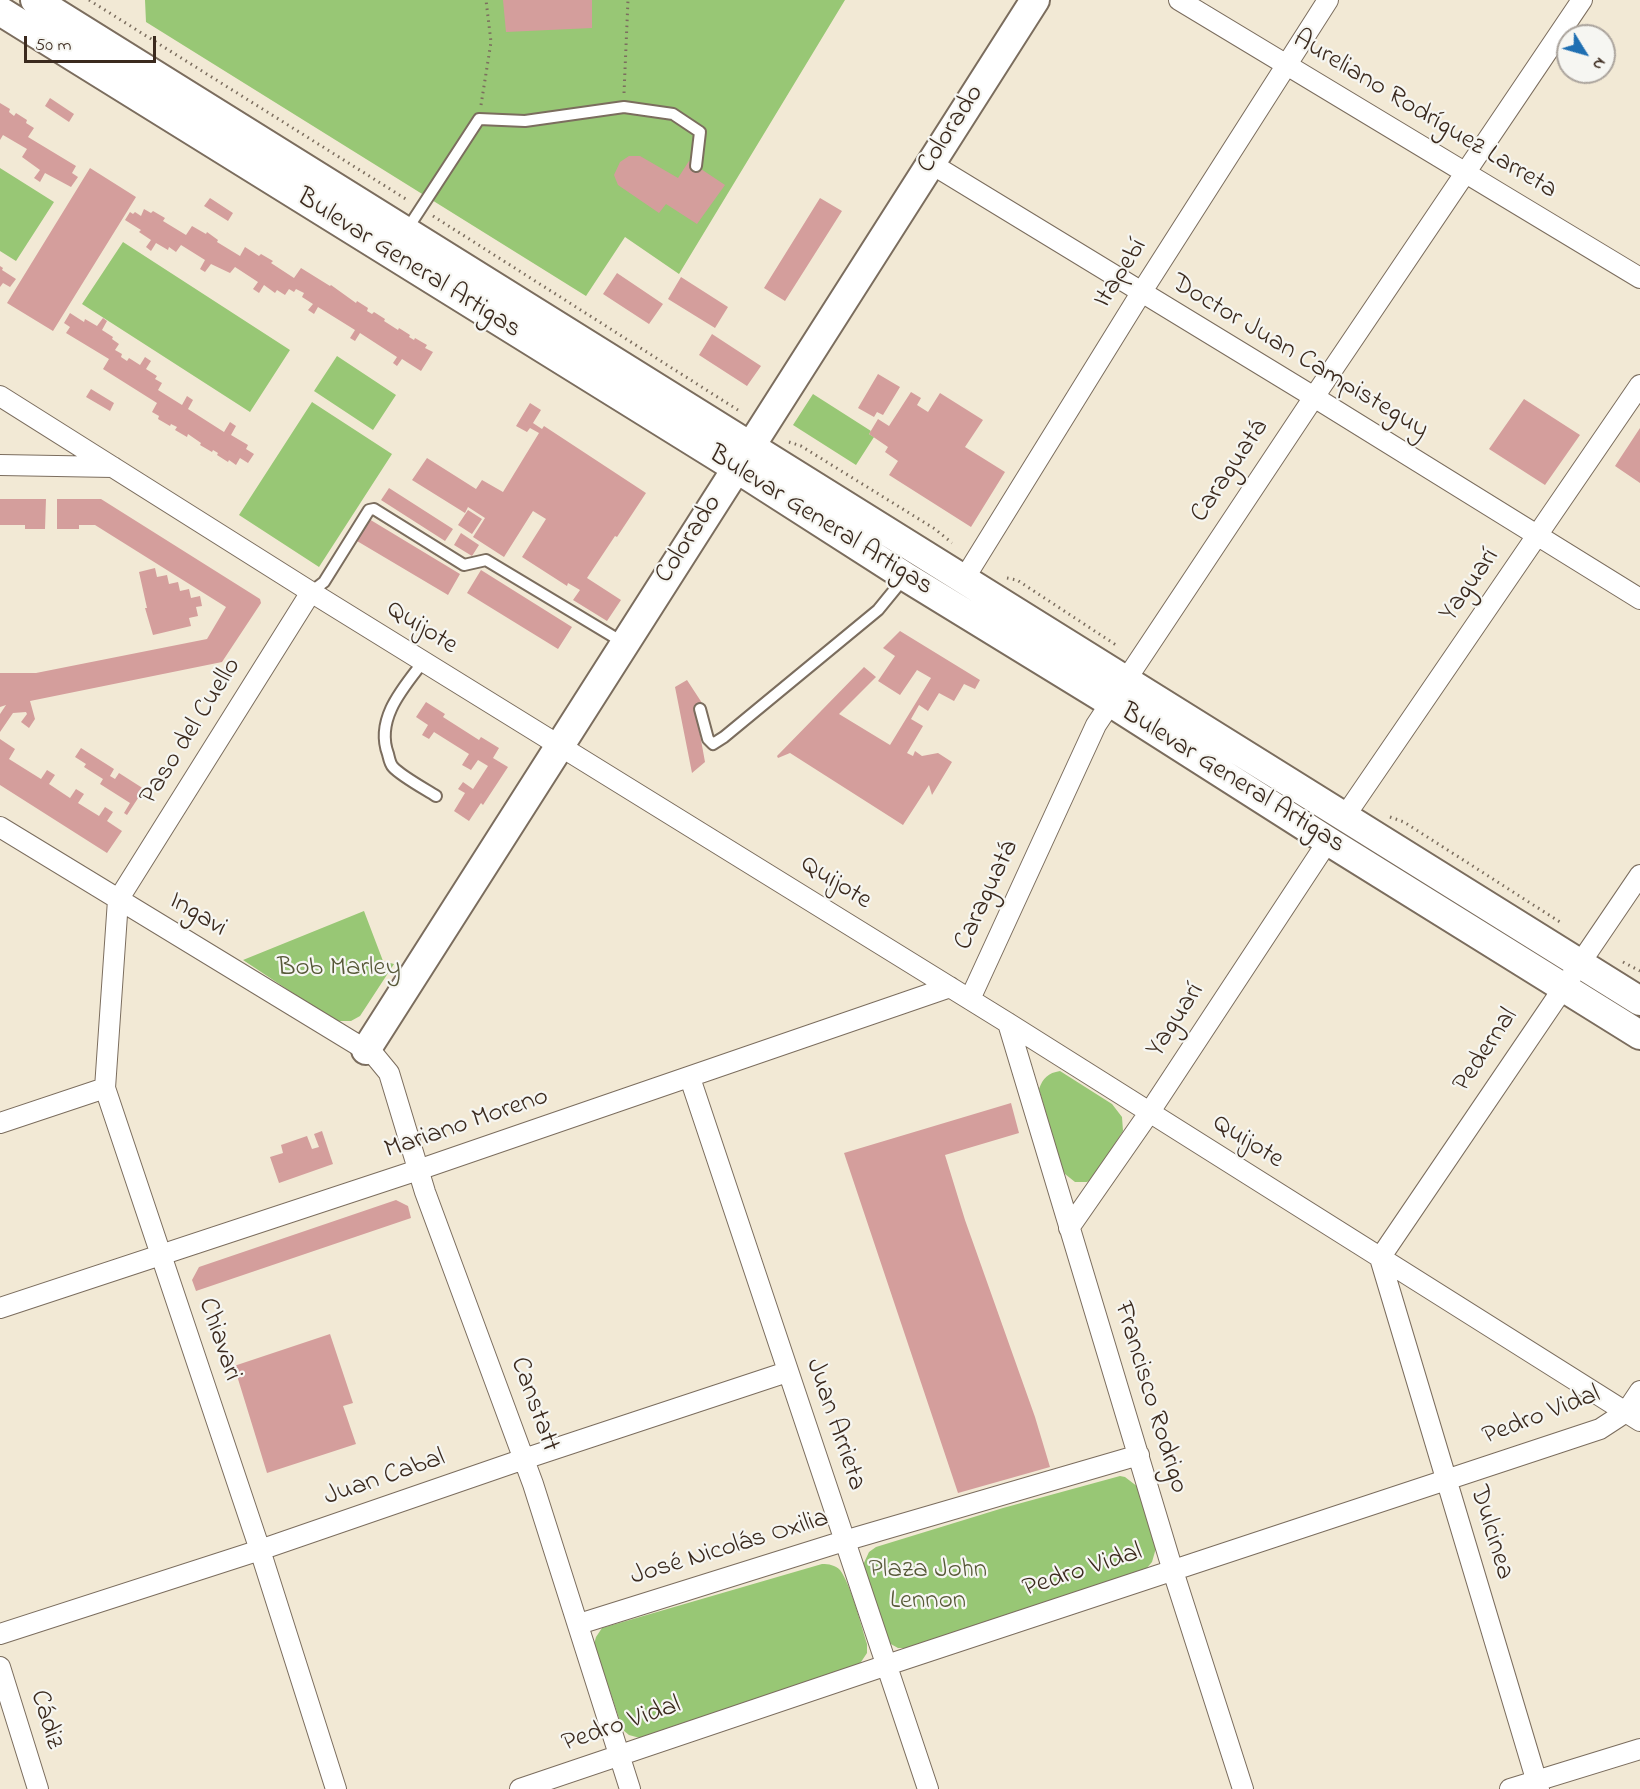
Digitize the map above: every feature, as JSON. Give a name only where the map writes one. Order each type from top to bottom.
[{"type":"main road","name":"Bulevar General Artigas","points":[[35,0],[413,220],[749,448],[906,577],[1124,681],[1350,808],[1586,955],[1640,1001]]},
{"type":"main road","name":"Colorado","points":[[366,1050],[1035,0]]},
{"type":"main road","name":"Bulevar General Artigas","points":[[0,11],[749,448],[970,570],[1124,681],[1328,841],[1640,1035]]},
{"type":"street","name":"Aureliano Rodríguez Larreta","points":[[1179,0],[1640,278]]},
{"type":"street","name":"Itapebí","points":[[970,570],[1141,293],[1328,0]]},
{"type":"street","name":"Caraguatá","points":[[970,999],[1091,736],[1124,681],[1582,0]]},
{"type":"street","name":"Doctor Juan Campisteguy","points":[[930,163],[1640,599]]},
{"type":"street","name":"Yaguarí","points":[[1350,808],[1640,385]]},
{"type":"street","name":"Quijote","points":[[0,396],[559,747],[970,999],[1633,1416]]},
{"type":"street","points":[[0,465],[113,467]]},
{"type":"street","name":"Paso del Cuello","points":[[118,900],[311,592]]},
{"type":"street","name":"Ingavi","points":[[0,827],[366,1050]]},
{"type":"street","name":"Yaguarí","points":[[1069,1228],[1149,1113],[1328,841]]},
{"type":"street","name":"Pedernal","points":[[1380,1258],[1640,875]]},
{"type":"street","name":"Chiavari","points":[[118,900],[105,1088],[260,1550],[336,1789]]},
{"type":"street","name":"Mariano Moreno","points":[[0,1308],[418,1170],[950,987]]},
{"type":"street","name":"Francisco Rodrigo","points":[[1008,1023],[1173,1571],[1243,1789]]},
{"type":"street","name":"Canstatt","points":[[366,1050],[375,1056],[389,1073],[418,1170],[524,1459],[579,1624],[630,1789]]},
{"type":"street","name":"Juan Arrieta","points":[[690,1078],[928,1789]]},
{"type":"street","points":[[0,1123],[105,1088]]},
{"type":"street","name":"Dulcinea","points":[[1380,1258],[1538,1785]]},
{"type":"street","name":"Juan Cabal","points":[[0,1634],[260,1550],[787,1372]]},
{"type":"street","points":[[1633,1416],[1640,1391]]},
{"type":"street","name":"Pedro Vidal","points":[[520,1789],[1600,1429],[1633,1416]]},
{"type":"street","name":"José Nicolás Oxilia","points":[[579,1624],[844,1541],[1139,1455]]},
{"type":"street","name":"Cádiz","points":[[0,1667],[38,1789]]},
{"type":"street","points":[[1510,1789],[1538,1785],[1640,1749]]},
{"type":"lane","points":[[413,220],[479,119],[525,121],[624,107],[673,114],[700,132],[696,166]]},
{"type":"lane","points":[[311,592],[324,582],[369,510],[374,508],[464,565],[486,560],[624,643]]},
{"type":"lane","points":[[700,709],[708,739],[714,744],[878,610],[906,577]]},
{"type":"lane","points":[[423,662],[403,688],[388,717],[385,748],[392,767],[436,796]]},
{"type":"path","points":[[89,0],[413,220],[734,406],[749,448],[779,438],[801,446],[934,529],[970,570],[1017,580],[1114,643],[1124,654],[1124,681]]},
{"type":"path","points":[[479,119],[491,42],[486,0]]},
{"type":"path","points":[[624,107],[628,0]]},
{"type":"path","points":[[1350,808],[1372,809],[1404,822],[1556,918],[1564,926]]},
{"type":"path","points":[[1586,955],[1626,963],[1640,971]]},
{"type":"green space","points":[[145,0],[845,0],[679,274],[625,237],[586,296],[146,22]]},
{"type":"green space","points":[[0,168],[54,202],[16,261],[0,251]]},
{"type":"green space","points":[[123,242],[290,350],[250,412],[82,304]]},
{"type":"green space","points":[[337,356],[396,395],[373,430],[314,391]]},
{"type":"green space","points":[[813,394],[871,431],[869,434],[874,437],[856,465],[793,425]]},
{"type":"green space","points":[[312,402],[392,454],[319,567],[239,515]]},
{"type":"green space","name":"Bob Marley","points":[[364,911],[383,961],[394,964],[360,1016],[351,1021],[335,1021],[243,960]]},
{"type":"green space","points":[[1060,1071],[1112,1104],[1122,1117],[1123,1131],[1093,1178],[1087,1182],[1075,1182],[1065,1174],[1039,1089],[1046,1077]]},
{"type":"green space","name":"Plaza John Lennon","points":[[1120,1476],[1138,1487],[1156,1548],[1152,1562],[1146,1569],[910,1648],[898,1648],[889,1643],[863,1565],[869,1552],[876,1547],[1003,1508]]},
{"type":"green space","points":[[822,1564],[832,1565],[840,1570],[852,1595],[867,1644],[867,1653],[859,1665],[640,1738],[629,1735],[623,1730],[594,1644],[602,1628]]},
{"type":"building","points":[[503,0],[592,0],[592,28],[506,32]]},
{"type":"building","points":[[50,98],[74,114],[69,122],[45,106]]},
{"type":"building","points":[[0,103],[10,109],[9,112],[14,116],[16,113],[27,120],[26,123],[34,128],[28,137],[76,166],[72,173],[78,177],[71,187],[45,173],[40,182],[34,178],[40,170],[22,157],[27,149],[3,135],[0,140]]},
{"type":"building","points":[[629,156],[640,156],[678,178],[689,161],[725,185],[697,224],[666,204],[659,213],[618,185],[614,175],[620,162]]},
{"type":"building","points":[[90,168],[136,197],[53,331],[7,303]]},
{"type":"building","points":[[210,198],[233,213],[228,221],[204,206]]},
{"type":"building","points":[[820,198],[842,211],[785,301],[764,288]]},
{"type":"building","points":[[144,209],[165,218],[163,221],[186,235],[192,226],[206,234],[207,232],[218,240],[217,242],[240,256],[245,247],[259,256],[261,254],[294,278],[301,268],[356,303],[357,301],[368,308],[367,311],[372,314],[374,312],[398,330],[399,328],[410,335],[409,337],[427,345],[425,348],[433,352],[421,371],[402,359],[397,366],[393,363],[397,357],[360,333],[355,341],[350,338],[355,330],[318,307],[314,314],[308,310],[313,304],[302,297],[304,293],[296,289],[294,292],[289,289],[285,295],[277,290],[275,293],[264,285],[259,293],[253,289],[258,282],[235,267],[230,273],[211,264],[205,272],[200,269],[205,260],[181,245],[176,252],[156,243],[151,251],[146,247],[151,240],[139,232],[141,230],[125,220],[130,212],[141,216]]},
{"type":"building","points":[[0,266],[2,270],[16,279],[10,287],[3,283],[0,287]]},
{"type":"building","points":[[617,273],[663,304],[649,324],[603,294]]},
{"type":"building","points":[[681,277],[728,307],[715,328],[668,299]]},
{"type":"building","points":[[70,313],[84,322],[85,319],[97,326],[103,318],[107,321],[102,330],[119,344],[115,350],[122,354],[121,357],[127,361],[129,358],[140,365],[145,357],[151,361],[146,369],[157,376],[155,379],[162,383],[158,390],[182,405],[187,396],[193,400],[188,409],[224,432],[230,422],[236,426],[231,435],[248,445],[246,449],[254,454],[248,463],[240,458],[236,465],[229,460],[228,462],[217,455],[218,453],[200,445],[201,443],[188,434],[187,437],[175,430],[177,427],[158,419],[159,416],[152,412],[157,403],[103,369],[109,359],[66,333],[70,327],[64,323]]},
{"type":"building","points":[[712,334],[761,366],[747,386],[699,355]]},
{"type":"building","points":[[878,374],[900,387],[883,415],[877,412],[874,417],[858,408]]},
{"type":"building","points":[[91,389],[114,403],[110,411],[86,397]]},
{"type":"building","points":[[911,392],[921,398],[917,405],[928,412],[940,393],[983,420],[965,447],[1005,472],[971,527],[889,475],[898,461],[885,452],[888,447],[869,434],[878,419],[889,426]]},
{"type":"building","points":[[1524,399],[1580,435],[1545,485],[1489,449]]},
{"type":"building","points":[[530,403],[541,410],[533,423],[542,429],[544,426],[646,493],[587,578],[621,600],[607,621],[573,600],[580,590],[568,583],[567,586],[522,557],[546,519],[533,511],[504,557],[473,537],[485,518],[468,507],[465,513],[412,480],[427,458],[476,489],[482,480],[503,492],[539,433],[530,428],[527,432],[516,426]]},
{"type":"building","points":[[1640,428],[1640,483],[1615,466]]},
{"type":"building","points":[[389,488],[453,529],[445,541],[381,500]]},
{"type":"building","points":[[0,499],[46,499],[45,529],[25,529],[25,525],[0,525]]},
{"type":"building","points":[[57,499],[101,499],[260,599],[261,603],[222,662],[30,701],[35,719],[29,728],[21,722],[26,712],[13,713],[0,732],[0,714],[6,705],[0,707],[0,673],[36,673],[207,639],[226,607],[95,525],[79,525],[79,529],[57,529]]},
{"type":"building","points":[[468,510],[482,519],[472,534],[458,525]]},
{"type":"building","points":[[369,519],[460,574],[448,595],[357,541]]},
{"type":"building","points":[[461,533],[479,545],[472,556],[454,545]]},
{"type":"building","points":[[155,568],[157,577],[167,575],[169,584],[178,582],[180,591],[189,589],[191,598],[200,596],[202,606],[196,607],[198,616],[189,618],[191,626],[153,635],[145,608],[147,608],[139,572]]},
{"type":"building","points":[[481,570],[572,627],[558,649],[467,593]]},
{"type":"building","points":[[900,631],[980,680],[975,689],[964,684],[954,701],[939,693],[928,711],[919,705],[911,719],[923,726],[907,753],[913,756],[915,751],[922,756],[938,753],[952,762],[932,795],[929,785],[903,825],[790,753],[778,758],[777,756],[864,667],[876,677],[839,714],[890,745],[931,678],[917,670],[900,695],[878,681],[895,656],[883,648]]},
{"type":"building","points":[[687,680],[702,703],[695,707],[705,762],[692,773],[675,687]]},
{"type":"building","points":[[426,702],[445,714],[443,717],[479,740],[481,737],[499,748],[493,758],[508,767],[483,805],[481,803],[469,821],[454,811],[465,793],[458,789],[463,782],[473,789],[488,766],[478,760],[471,770],[462,765],[469,754],[434,732],[429,739],[422,735],[428,725],[416,717]]},
{"type":"building","points":[[0,739],[15,749],[9,759],[41,779],[47,770],[55,775],[49,784],[70,798],[76,789],[84,794],[78,803],[99,816],[105,807],[113,812],[107,821],[122,831],[107,853],[0,785]]},
{"type":"building","points":[[81,748],[114,769],[110,776],[115,779],[119,773],[144,789],[127,815],[124,813],[130,803],[100,784],[103,779],[84,767],[86,764],[75,757]]},
{"type":"building","points":[[1011,1103],[1019,1133],[945,1155],[1050,1467],[958,1493],[844,1153]]},
{"type":"building","points":[[322,1131],[333,1164],[279,1183],[270,1157],[283,1153],[281,1145],[307,1136],[312,1149],[319,1147],[314,1134]]},
{"type":"building","points":[[396,1200],[408,1206],[411,1218],[196,1291],[192,1280],[199,1267]]},
{"type":"building","points":[[330,1334],[353,1403],[343,1406],[356,1444],[267,1473],[234,1366]]}]
